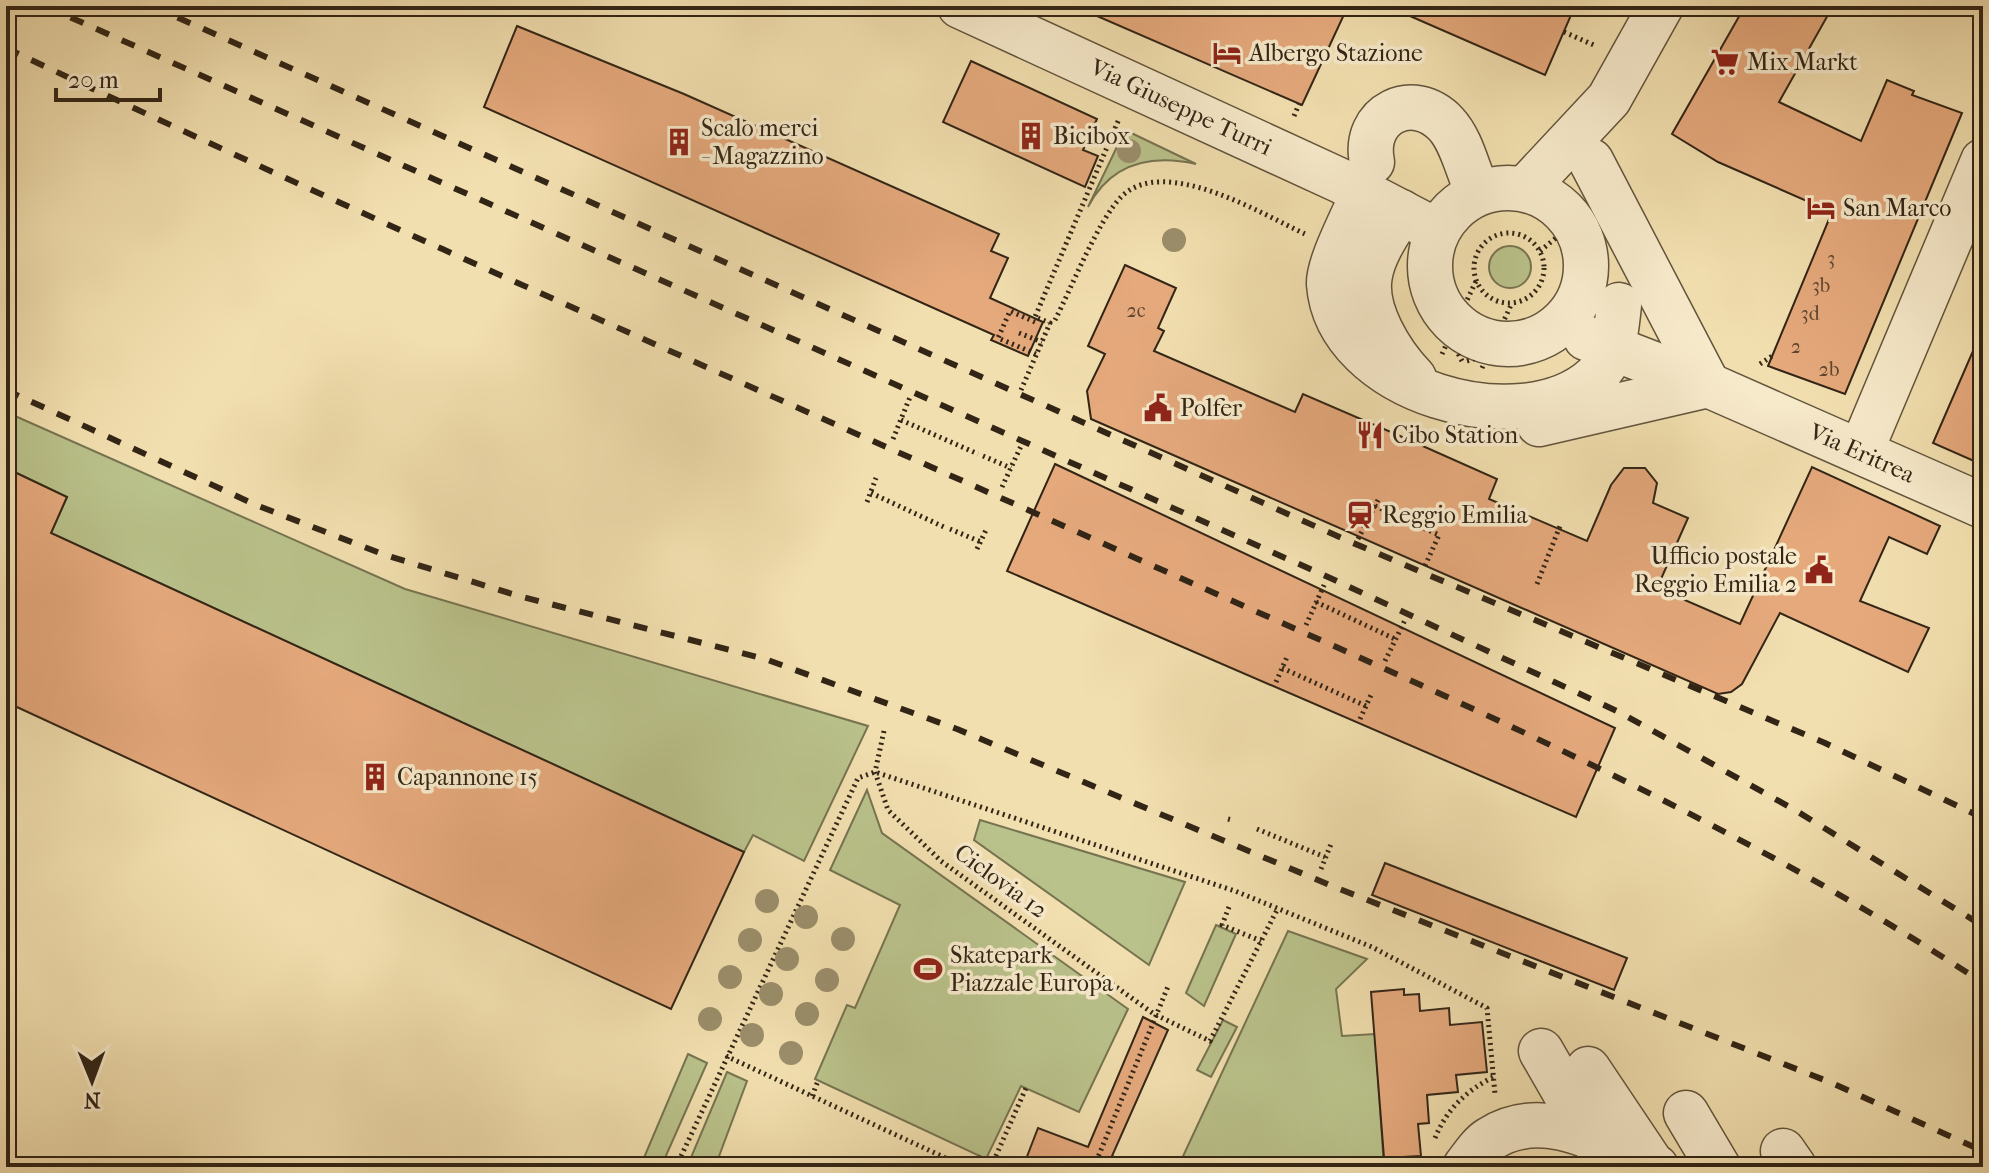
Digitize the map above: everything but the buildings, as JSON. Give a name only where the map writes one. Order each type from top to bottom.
[{"type":"street","points":[[1478,193],[1450,128],[1434,113],[1405,106],[1383,116],[1372,133],[1436,296],[1468,349],[1519,343],[1550,331],[1581,296],[1580,241],[1591,161],[1609,99],[1661,6]]},
{"type":"street","name":"Via Giuseppe Turri","points":[[978,10],[1401,212]]},
{"type":"street","points":[[1525,189],[1609,99]]},
{"type":"street","points":[[1591,161],[1735,384]]},
{"type":"street","points":[[1861,451],[1983,161]]},
{"type":"street","points":[[1401,212],[1454,208],[1478,193],[1510,187],[1525,189],[1553,201],[1619,305],[1735,384]]},
{"type":"street","points":[[1401,212],[1374,263],[1370,292],[1393,353],[1413,377],[1444,401],[1494,420],[1540,424],[1735,384]]},
{"type":"street","points":[[1444,401],[1498,405],[1550,399],[1594,378],[1613,348],[1619,305]]},
{"type":"street","name":"Via Eritrea","points":[[1550,331],[1735,384],[1861,451],[1983,506]]},
{"type":"street","points":[[1541,1051],[1591,1138]]},
{"type":"street","points":[[1588,1069],[1665,1167]]},
{"type":"street","points":[[1637,1090],[1665,1167]]},
{"type":"street","points":[[1437,1167],[1450,1145],[1484,1147],[1526,1124],[1561,1125],[1665,1167]]},
{"type":"street","points":[[1709,1135],[1777,1162]]},
{"type":"path","points":[[1564,32],[1596,46]]},
{"type":"path","points":[[1021,390],[1050,323],[1035,317],[1120,118]]},
{"type":"path","points":[[1055,320],[1111,210],[1124,193],[1159,180],[1199,186],[1313,238]]},
{"type":"path","points":[[1505,233],[1525,236],[1540,251],[1544,273],[1533,294],[1512,303],[1468,349],[1476,281],[1474,259],[1486,241],[1505,233]]},
{"type":"path","points":[[1476,281],[1490,298],[1512,303]]},
{"type":"path","points":[[1035,322],[1010,311],[998,338],[1036,354]]},
{"type":"path","points":[[1019,333],[1042,342]]},
{"type":"path","points":[[1735,384],[1772,356]]},
{"type":"path","points":[[893,439],[910,397]]},
{"type":"path","points":[[901,420],[1011,468]]},
{"type":"path","points":[[1002,487],[1021,446]]},
{"type":"path","points":[[867,502],[876,478]]},
{"type":"path","points":[[871,493],[981,542]]},
{"type":"path","points":[[1358,539],[1376,503],[1439,535],[1424,568]]},
{"type":"path","points":[[1537,584],[1560,526]]},
{"type":"path","points":[[977,549],[987,528]]},
{"type":"path","points":[[1306,625],[1325,583]]},
{"type":"path","points":[[1316,602],[1395,639]]},
{"type":"path","points":[[1385,661],[1406,618]]},
{"type":"path","points":[[1276,682],[1287,657]]},
{"type":"path","points":[[1282,668],[1366,706]]},
{"type":"path","points":[[1360,719],[1371,695]]},
{"type":"path","points":[[676,1167],[858,778],[875,772],[884,731]]},
{"type":"path","name":"Ciclovia 12","points":[[875,772],[1235,891],[1372,947],[1487,1008],[1484,1147]]},
{"type":"path","name":"Ciclovia 12","points":[[875,772],[888,810],[941,861],[1154,1014],[1210,1041],[1261,941]]},
{"type":"path","points":[[1257,829],[1325,857]]},
{"type":"path","points":[[1321,869],[1331,844]]},
{"type":"path","points":[[1229,907],[1222,925],[1261,941],[1278,908]]},
{"type":"path","points":[[1094,1167],[1154,1014],[1169,984]]},
{"type":"path","points":[[726,1056],[965,1167]]},
{"type":"path","points":[[812,1096],[818,1081]]},
{"type":"path","points":[[991,1167],[1026,1088]]},
{"type":"path","points":[[936,1167],[941,1156]]},
{"type":"path","points":[[975,1167],[981,1156]]},
{"type":"green space","points":[[1125,130],[1196,164],[1163,160],[1133,165],[1108,180],[1088,207]]},
{"type":"green space","points":[[1510,246],[1525,252],[1531,267],[1525,282],[1510,288],[1495,282],[1489,267],[1495,252]]},
{"type":"green space","points":[[6,412],[405,589],[868,726],[804,861],[753,835],[744,852],[51,533],[67,497],[6,468]]},
{"type":"green space","points":[[867,790],[882,833],[1128,1009],[1079,1112],[1021,1086],[986,1159],[815,1079],[847,1005],[855,1008],[900,905],[830,870]]},
{"type":"green space","points":[[980,820],[1185,882],[1149,965],[974,840]]},
{"type":"green space","points":[[1216,925],[1236,934],[1204,1006],[1186,993]]},
{"type":"green space","points":[[1288,931],[1367,959],[1336,989],[1342,1036],[1375,1034],[1384,1167],[1178,1167]]},
{"type":"green space","points":[[1223,1020],[1237,1027],[1211,1077],[1197,1070]]},
{"type":"green space","points":[[688,1054],[707,1063],[661,1167],[640,1167]]},
{"type":"green space","points":[[727,1072],[747,1081],[715,1167],[687,1167]]},
{"type":"railway","points":[[45,6],[1328,577],[1619,712],[1795,810],[1983,926]]},
{"type":"railway","points":[[152,6],[1346,540],[1825,743],[1983,818]]},
{"type":"railway","points":[[6,48],[433,245],[1575,757],[1783,863],[1983,983]]},
{"type":"railway","points":[[6,390],[256,505],[385,555],[519,596],[765,659],[957,729],[1337,888],[1832,1083],[1983,1151]]},
{"type":"place","name":"Albergo Stazione","points":[[1227,53]]},
{"type":"place","name":"Mix Markt","points":[[1725,62]]},
{"type":"place","name":"Bicibox","points":[[1031,136]]},
{"type":"place","name":"Scalo merci - Magazzino","points":[[679,142]]},
{"type":"place","name":"San Marco","points":[[1821,208]]},
{"type":"place","name":"Polfer","points":[[1158,408]]},
{"type":"place","name":"Cibo Station","points":[[1370,435]]},
{"type":"place","name":"Reggio Emilia","points":[[1360,515]]},
{"type":"place","name":"Ufficio postale Reggio Emilia 2","points":[[1819,570]]},
{"type":"place","name":"Capannone 15","points":[[375,777]]},
{"type":"place","name":"Skatepark Piazzale Europa","points":[[928,969]]}]
